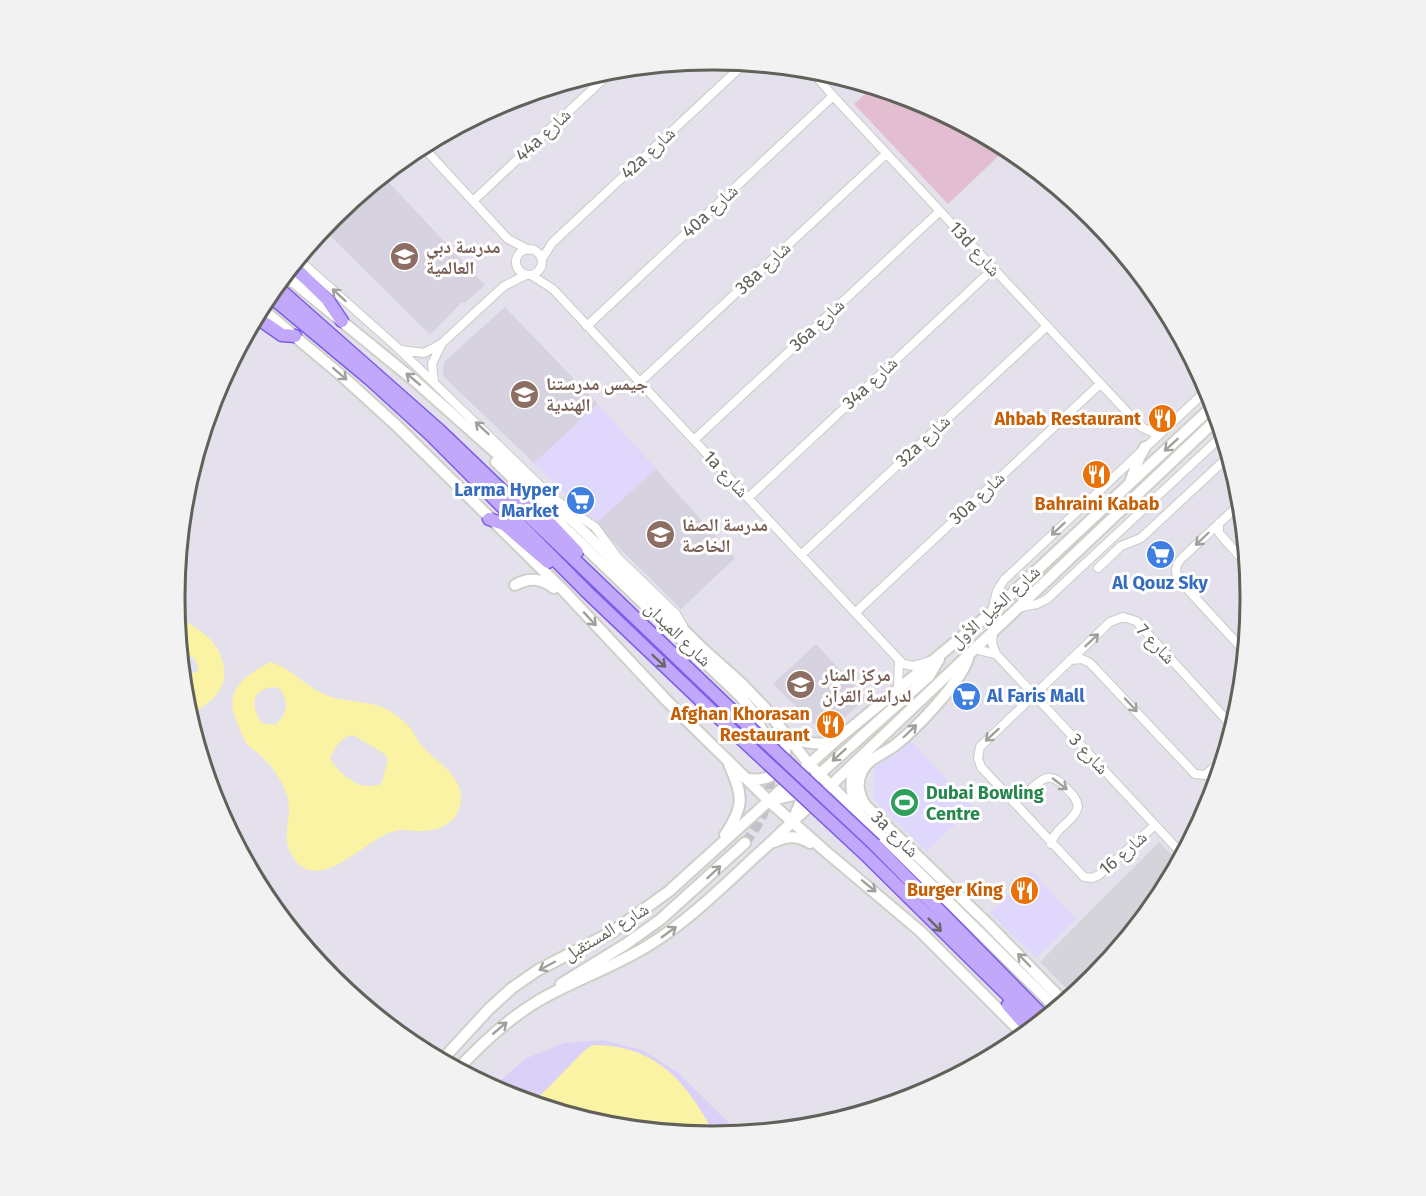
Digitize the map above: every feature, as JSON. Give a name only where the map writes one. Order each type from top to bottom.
[{"type":"main road","points":[[299,272],[327,299],[342,321]]},
{"type":"main road","points":[[292,281],[415,381],[575,523],[685,631],[741,682],[765,708],[809,764],[1051,1003]]},
{"type":"main road","name":"شارع الميدان","points":[[283,292],[431,422],[875,845],[1039,1012]]},
{"type":"main road","name":"شارع الميدان","points":[[277,301],[372,381],[431,435],[587,592],[865,854],[1031,1018]]},
{"type":"main road","points":[[268,314],[397,426],[564,591],[653,686],[769,801],[920,930],[1018,1028]]},
{"type":"main road","points":[[263,322],[282,336],[295,336]]},
{"type":"main road","name":"شارع الخيل الأول","points":[[769,801],[834,742],[992,612],[1206,412]]},
{"type":"main road","name":"شارع الخيل الأول","points":[[790,820],[831,785],[1211,424]]},
{"type":"main road","points":[[488,446],[492,457],[527,492],[741,697],[762,730]]},
{"type":"main road","points":[[1131,482],[1139,458],[1146,447]]},
{"type":"main road","points":[[527,492],[529,501],[615,592],[620,603]]},
{"type":"main road","points":[[489,519],[504,524],[579,589],[587,592]]},
{"type":"main road","points":[[515,585],[524,580],[538,580],[558,591],[564,591]]},
{"type":"main road","name":"3a شارع","points":[[972,652],[960,675],[928,713],[898,743],[881,753],[866,766],[860,776],[859,788],[863,802],[1059,997]]},
{"type":"main road","points":[[801,793],[928,676],[936,666],[937,658]]},
{"type":"main road","points":[[786,736],[809,744],[834,742]]},
{"type":"main road","points":[[747,779],[765,778],[779,769],[786,753],[786,736]]},
{"type":"main road","points":[[876,829],[858,807],[852,795],[852,774],[860,757],[881,753]]},
{"type":"main road","points":[[715,850],[737,817],[740,808],[739,787],[726,758]]},
{"type":"main road","points":[[790,820],[809,764]]},
{"type":"main road","points":[[747,779],[779,792],[820,795],[835,800],[865,826],[876,829]]},
{"type":"main road","points":[[769,801],[831,785]]},
{"type":"main road","name":"شارع المستقبل","points":[[447,1054],[512,988],[538,970],[630,921],[668,892],[769,801]]},
{"type":"main road","name":"شارع المستقبل","points":[[464,1063],[502,1027],[550,994],[610,968],[663,936],[690,916],[768,845],[790,820]]},
{"type":"main road","points":[[768,845],[785,838],[798,837],[824,850]]},
{"type":"main road","points":[[550,994],[569,978],[632,940],[661,919],[745,843]]},
{"type":"main road","points":[[972,923],[988,924]]},
{"type":"main road","points":[[1003,990],[1005,1002],[1019,1027]]},
{"type":"street","name":"42a شارع","points":[[541,263],[552,243],[736,71]]},
{"type":"street","name":"13d شارع","points":[[821,82],[1141,427],[1145,435],[1146,447]]},
{"type":"street","name":"44a شارع","points":[[473,201],[599,83]]},
{"type":"street","name":"40a شارع","points":[[587,326],[833,96]]},
{"type":"street","points":[[399,349],[417,353],[441,344],[504,286],[536,273],[541,263],[531,250],[518,246],[508,239],[429,153]]},
{"type":"street","name":"38a شارع","points":[[640,382],[886,154]]},
{"type":"street","name":"36a شارع","points":[[694,440],[940,211]]},
{"type":"street","points":[[508,239],[520,271],[528,275]]},
{"type":"street","name":"42a شارع","points":[[531,250],[552,243]]},
{"type":"street","points":[[504,286],[519,254],[531,250]]},
{"type":"street","name":"1a شارع","points":[[541,263],[553,289],[899,660]]},
{"type":"street","name":"شارع الميدان","points":[[304,265],[399,349],[552,497],[600,532],[618,558],[676,614],[685,631]]},
{"type":"street","name":"34a شارع","points":[[748,498],[993,269]]},
{"type":"street","name":"1a شارع","points":[[528,275],[553,289]]},
{"type":"street","name":"32a شارع","points":[[801,555],[1046,327]]},
{"type":"street","points":[[434,383],[432,364],[441,344]]},
{"type":"street","name":"30a شارع","points":[[855,613],[1100,384]]},
{"type":"street","points":[[992,612],[997,591],[1004,580],[1200,396]]},
{"type":"street","name":"13d شارع","points":[[1141,427],[1159,435]]},
{"type":"street","points":[[1016,609],[1037,604],[1047,598],[1217,441]]},
{"type":"street","points":[[1098,568],[1121,546],[1141,538],[1223,462]]},
{"type":"street","points":[[1233,510],[1179,562],[1176,572],[1180,581],[1238,644]]},
{"type":"street","points":[[1219,523],[1219,533],[1238,555]]},
{"type":"street","name":"شارع 7","points":[[1035,695],[1110,622],[1123,616],[1136,621],[1226,720]]},
{"type":"street","points":[[972,652],[996,654],[992,643],[993,631]]},
{"type":"street","name":"شارع 3","points":[[996,654],[1177,849]]},
{"type":"street","points":[[899,660],[908,666],[937,658]]},
{"type":"street","points":[[1070,660],[1082,659],[1090,663],[1195,774],[1205,775],[1213,768]]},
{"type":"street","points":[[898,688],[899,660]]},
{"type":"street","name":"شارع 16","points":[[1035,695],[984,743],[978,753],[981,767],[1051,844],[1084,877],[1092,878],[1100,875],[1155,825]]},
{"type":"street","points":[[1013,802],[1045,778],[1054,778],[1062,783],[1076,799],[1078,807],[1075,814],[1054,836],[1051,844]]},
{"type":"shaded area","points":[[866,93],[883,98],[946,125],[1000,155],[948,204],[854,104]]},
{"type":"shaded area","name":"مدرسة دبي العالمية","points":[[389,182],[485,285],[465,303],[461,303],[430,335],[330,236],[365,201]]},
{"type":"shaded area","name":"جيمس مدرستنا الهندية","points":[[505,307],[598,404],[534,463],[443,376],[444,362]]},
{"type":"shaded area","points":[[598,404],[656,469],[595,524],[534,463]]},
{"type":"shaded area","name":"مدرسة الصفا الخاصة","points":[[656,469],[735,558],[681,609],[595,524]]},
{"type":"shaded area","points":[[186,622],[214,644],[224,670],[222,686],[218,693],[198,710],[191,674],[198,672],[198,668],[189,655]]},
{"type":"shaded area","points":[[816,644],[866,698],[832,729],[820,730],[773,684]]},
{"type":"shaded area","points":[[270,662],[284,668],[324,694],[382,707],[398,717],[456,781],[461,799],[459,809],[452,820],[436,829],[398,830],[374,841],[342,862],[321,870],[310,870],[299,865],[287,844],[289,807],[284,786],[268,764],[247,743],[241,733],[232,703],[237,687],[243,680]],"holes":[[[274,687],[280,689],[283,694],[286,708],[275,725],[261,723],[255,710],[255,699],[260,691]],[[353,735],[383,753],[388,759],[382,783],[368,786],[353,781],[346,777],[330,759],[342,740]]]},
{"type":"shaded area","name":"Dubai Bowling Centre","points":[[907,737],[973,807],[927,852],[873,799],[874,768]]},
{"type":"shaded area","points":[[1159,842],[1173,856],[1152,891],[1110,946],[1067,989],[1040,962]]},
{"type":"shaded area","points":[[1031,871],[1076,919],[1036,958],[990,913]]},
{"type":"shaded area","points":[[593,1045],[616,1047],[653,1060],[668,1071],[694,1099],[710,1126],[644,1121],[576,1108],[539,1097],[585,1050]]},
{"type":"sand","points":[[604,1040],[642,1050],[676,1071],[731,1125],[710,1126],[669,1071],[638,1052],[558,1079],[540,1097],[500,1080],[527,1058],[564,1043]]},
{"type":"tunnel","points":[[745,843],[762,817],[769,794],[769,770],[764,740]]},
{"type":"place","name":"مدرسة دبي العالمية","points":[[405,257]]},
{"type":"place","name":"جيمس مدرستنا الهندية","points":[[525,394]]},
{"type":"place","name":"Ahbab Restaurant","points":[[1162,419]]},
{"type":"place","name":"Bahraini Kabab","points":[[1097,475]]},
{"type":"place","name":"Larma Hyper Market","points":[[580,500]]},
{"type":"place","name":"مدرسة الصفا الخاصة","points":[[661,535]]},
{"type":"place","name":"Al Qouz Sky","points":[[1160,554]]},
{"type":"place","name":"مركز المنار لدراسة القرآن","points":[[801,685]]},
{"type":"place","name":"Al Faris Mall","points":[[966,696]]},
{"type":"place","name":"Afghan Khorasan Restaurant","points":[[831,724]]},
{"type":"place","name":"Dubai Bowling Centre","points":[[905,803]]},
{"type":"place","name":"Burger King","points":[[1024,890]]}]
